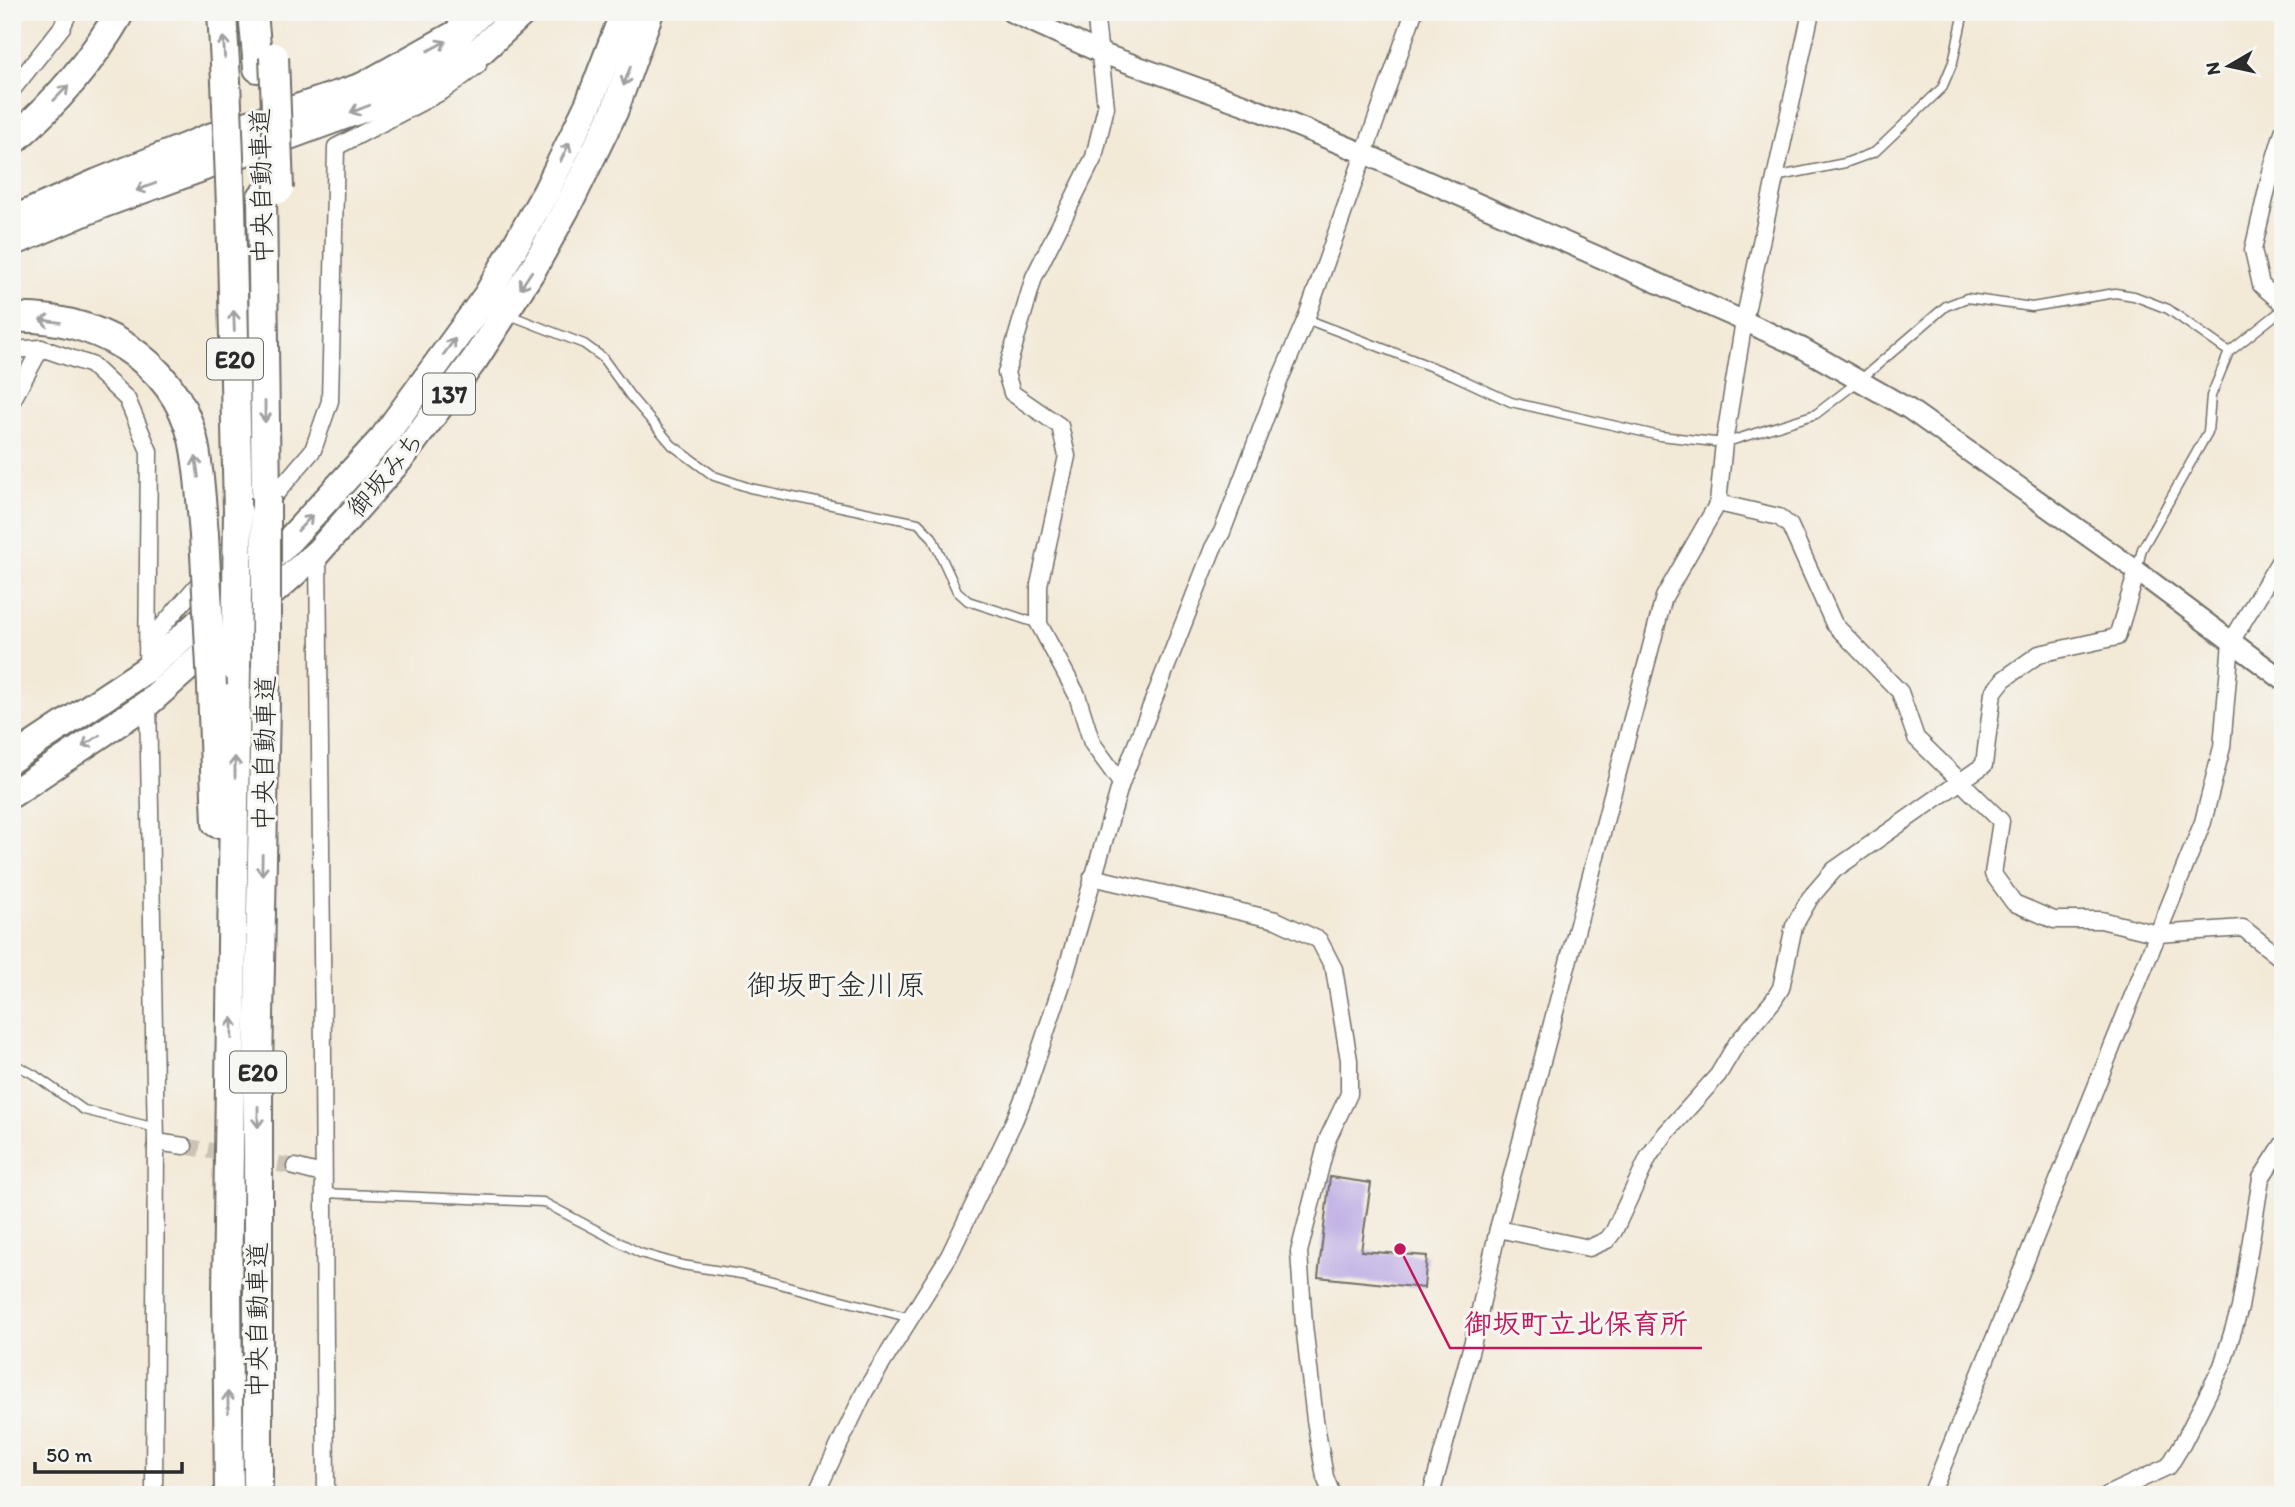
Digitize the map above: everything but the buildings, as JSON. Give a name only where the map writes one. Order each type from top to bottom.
[{"type":"highway","points":[[12,141],[66,88],[100,47],[120,12]]},
{"type":"highway","name":"中央自動車道","points":[[222,12],[231,206],[238,512],[227,1293],[229,1495]]},
{"type":"highway","name":"中央自動車道","points":[[253,12],[266,62],[271,193],[265,348],[266,650],[258,1069],[258,1495]]},
{"type":"highway","points":[[266,62],[271,12]]},
{"type":"highway","points":[[12,221],[207,139],[363,87],[456,35],[480,12]]},
{"type":"highway","points":[[12,243],[101,204],[406,92],[481,50],[522,12]]},
{"type":"highway","name":"御坂みち","points":[[12,759],[147,657],[283,547],[383,438],[487,295],[546,192],[589,103],[624,12]]},
{"type":"highway","name":"御坂みち","points":[[12,794],[148,703],[318,552],[402,457],[475,359],[533,269],[572,200],[614,112],[650,12]]},
{"type":"highway","points":[[12,318],[51,320],[84,327],[113,338],[138,353],[164,380],[181,405],[192,437],[198,468],[204,535],[219,882],[234,909]]},
{"type":"street","points":[[12,90],[62,27],[69,12]]},
{"type":"street","points":[[147,657],[313,450],[330,401],[336,147],[443,91],[510,42],[535,12]]},
{"type":"street","points":[[1011,12],[1101,53],[1245,105],[1363,153],[1744,321],[1860,380],[1974,453],[2283,680]]},
{"type":"street","points":[[1095,12],[1106,107],[1094,157],[1034,277],[1006,373],[1012,393],[1060,426],[1067,456],[1039,585],[1039,624],[1077,695],[1092,743],[1121,783]]},
{"type":"street","points":[[815,1495],[865,1391],[949,1256],[1026,1093],[1121,783],[1306,319],[1414,12]]},
{"type":"street","points":[[1430,1495],[1473,1341],[1498,1229],[1664,597],[1718,503],[1724,443],[1744,321],[1811,12]]},
{"type":"street","points":[[2283,132],[2253,250],[2261,285],[2283,306]]},
{"type":"street","points":[[12,401],[41,348]]},
{"type":"street","points":[[12,350],[41,348],[91,365],[127,399],[149,451],[147,657],[156,1135],[154,1495]]},
{"type":"street","points":[[1718,503],[1779,517],[1790,526],[1834,624],[1900,692],[1916,738],[2001,821],[1993,874],[2014,903],[2054,920],[2101,920],[2158,934],[2243,928],[2283,960]]},
{"type":"street","points":[[318,552],[324,928],[322,1174],[326,1495]]},
{"type":"street","points":[[1931,1495],[2203,822],[2222,747],[2231,642],[2283,555]]},
{"type":"street","points":[[1498,1229],[1589,1248],[1606,1240],[1614,1231],[1655,1149],[1666,1133],[1718,1075],[1737,1043],[1781,988],[1794,926],[1810,898],[1834,870],[1984,765],[1993,694],[2004,680],[2039,654],[2117,637],[2137,571]]},
{"type":"street","points":[[1092,877],[1276,920],[1319,940],[1335,969],[1349,1060],[1349,1094],[1328,1138],[1299,1252],[1315,1420],[1325,1477],[1332,1495]]},
{"type":"street","points":[[156,1135],[184,1146]]},
{"type":"street","points":[[2107,1495],[2169,1466],[2222,1366],[2240,1308],[2261,1178],[2283,1144]]},
{"type":"street","points":[[295,1167],[322,1174]]},
{"type":"lane","points":[[1776,177],[1845,163],[1875,152],[1942,88],[1953,62],[1964,12]]},
{"type":"lane","points":[[1306,319],[1453,375],[1511,402],[1660,436],[1724,443],[1816,414],[1946,306],[1967,298],[2032,307],[2115,293],[2134,296],[2168,309],[2229,352]]},
{"type":"lane","points":[[2137,571],[2142,549],[2208,432],[2211,396],[2229,352],[2283,306]]},
{"type":"lane","points":[[504,313],[584,344],[602,356],[631,397],[672,444],[714,476],[750,488],[918,523],[932,537],[957,591],[968,601],[1039,624]]},
{"type":"lane","points":[[12,1063],[33,1074],[85,1110],[156,1135]]},
{"type":"lane","points":[[323,1193],[543,1202],[640,1253],[682,1265],[741,1273],[911,1318]]},
{"type":"tunnel","points":[[184,1146],[295,1167]]},
{"type":"place","name":"御坂町立北保育所","points":[[1400,1249]]},
{"type":"district","name":"御坂町金川原","points":[[836,984]]}]
